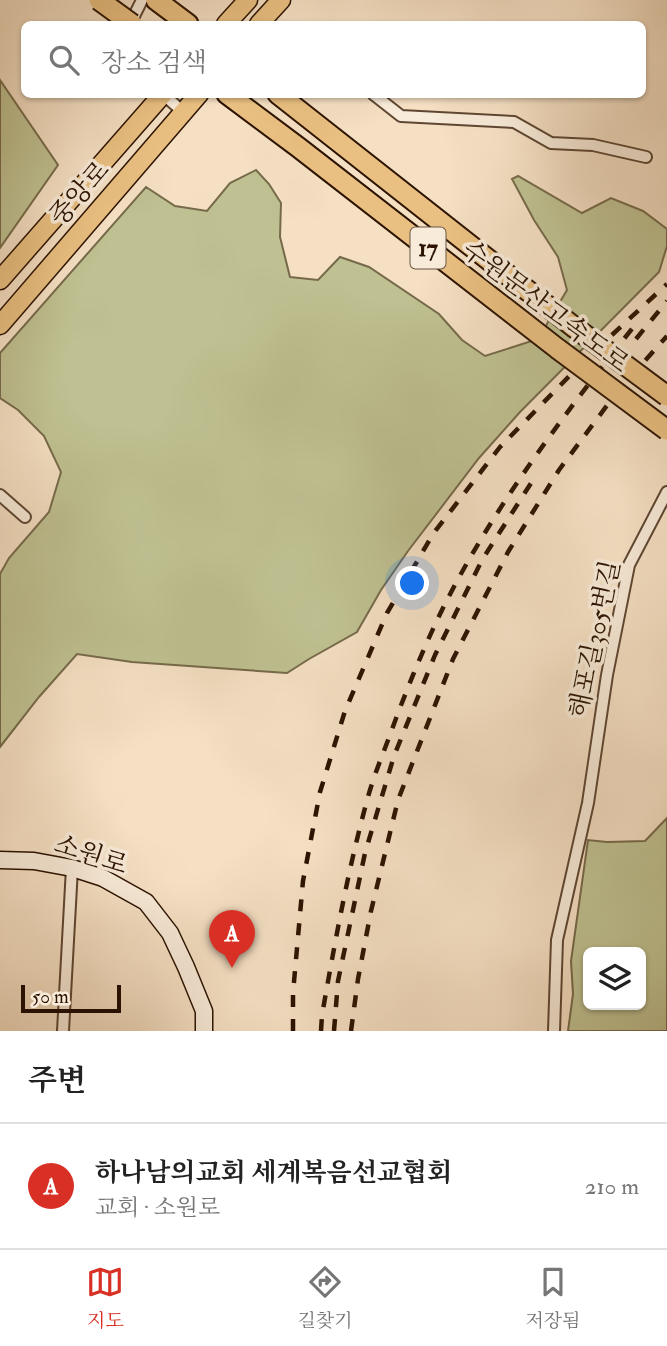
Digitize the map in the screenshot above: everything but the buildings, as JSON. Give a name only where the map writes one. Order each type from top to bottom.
[{"type":"highway","points":[[99,0],[127,21]]},
{"type":"highway","points":[[156,0],[184,21]]},
{"type":"highway","name":"수원문산고속도로","points":[[232,98],[667,430]]},
{"type":"highway","name":"수원문산고속도로","points":[[283,98],[574,327],[667,396]]},
{"type":"main road","points":[[229,21],[248,0]]},
{"type":"main road","points":[[262,21],[281,0]]},
{"type":"main road","name":"중앙로","points":[[0,280],[159,98]]},
{"type":"main road","name":"중앙로","points":[[0,325],[195,98]]},
{"type":"main road","name":"소원로","points":[[0,860],[34,861],[72,867],[103,878],[146,902],[170,933],[186,967],[204,1011],[204,1031]]},
{"type":"street","points":[[132,21],[142,0]]},
{"type":"street","points":[[167,98],[183,112]]},
{"type":"street","points":[[378,98],[401,116],[514,122],[551,143],[593,145],[646,157]]},
{"type":"street","name":"해포길305번길","points":[[554,1031],[557,940],[588,803],[607,675],[629,565],[667,492]]},
{"type":"street","points":[[0,495],[25,517]]},
{"type":"street","points":[[63,1031],[72,867]]},
{"type":"green space","points":[[0,80],[58,165],[0,248]]},
{"type":"green space","points":[[256,170],[281,203],[280,237],[290,277],[318,280],[340,257],[369,267],[439,314],[462,340],[485,356],[538,339],[567,290],[558,257],[512,179],[518,176],[582,213],[611,198],[643,211],[667,229],[667,246],[659,272],[520,412],[479,458],[408,551],[357,632],[287,673],[132,662],[77,654],[0,747],[0,574],[9,558],[49,512],[61,472],[44,436],[18,410],[0,398],[0,353],[146,187],[175,206],[207,211],[230,183]]},
{"type":"green space","points":[[667,818],[667,1031],[568,1031],[573,994],[571,961],[588,840],[645,841]]},
{"type":"railway","points":[[293,1031],[293,993],[303,881],[320,792],[345,711],[387,613],[433,534],[500,447],[587,358],[667,284]]},
{"type":"railway","points":[[636,339],[667,301]]},
{"type":"railway","points":[[321,1031],[342,906],[368,797],[428,640],[462,572],[508,496],[585,388],[639,320]]},
{"type":"railway","points":[[351,1031],[371,911],[398,800],[453,659],[508,552],[559,470],[617,392],[667,336]]},
{"type":"railway","points":[[334,1031],[338,981],[365,853],[394,756],[435,655],[482,560],[533,480]]},
{"type":"place","name":"하나남의교회 세계복음선교협회","points":[[232,968]]}]
